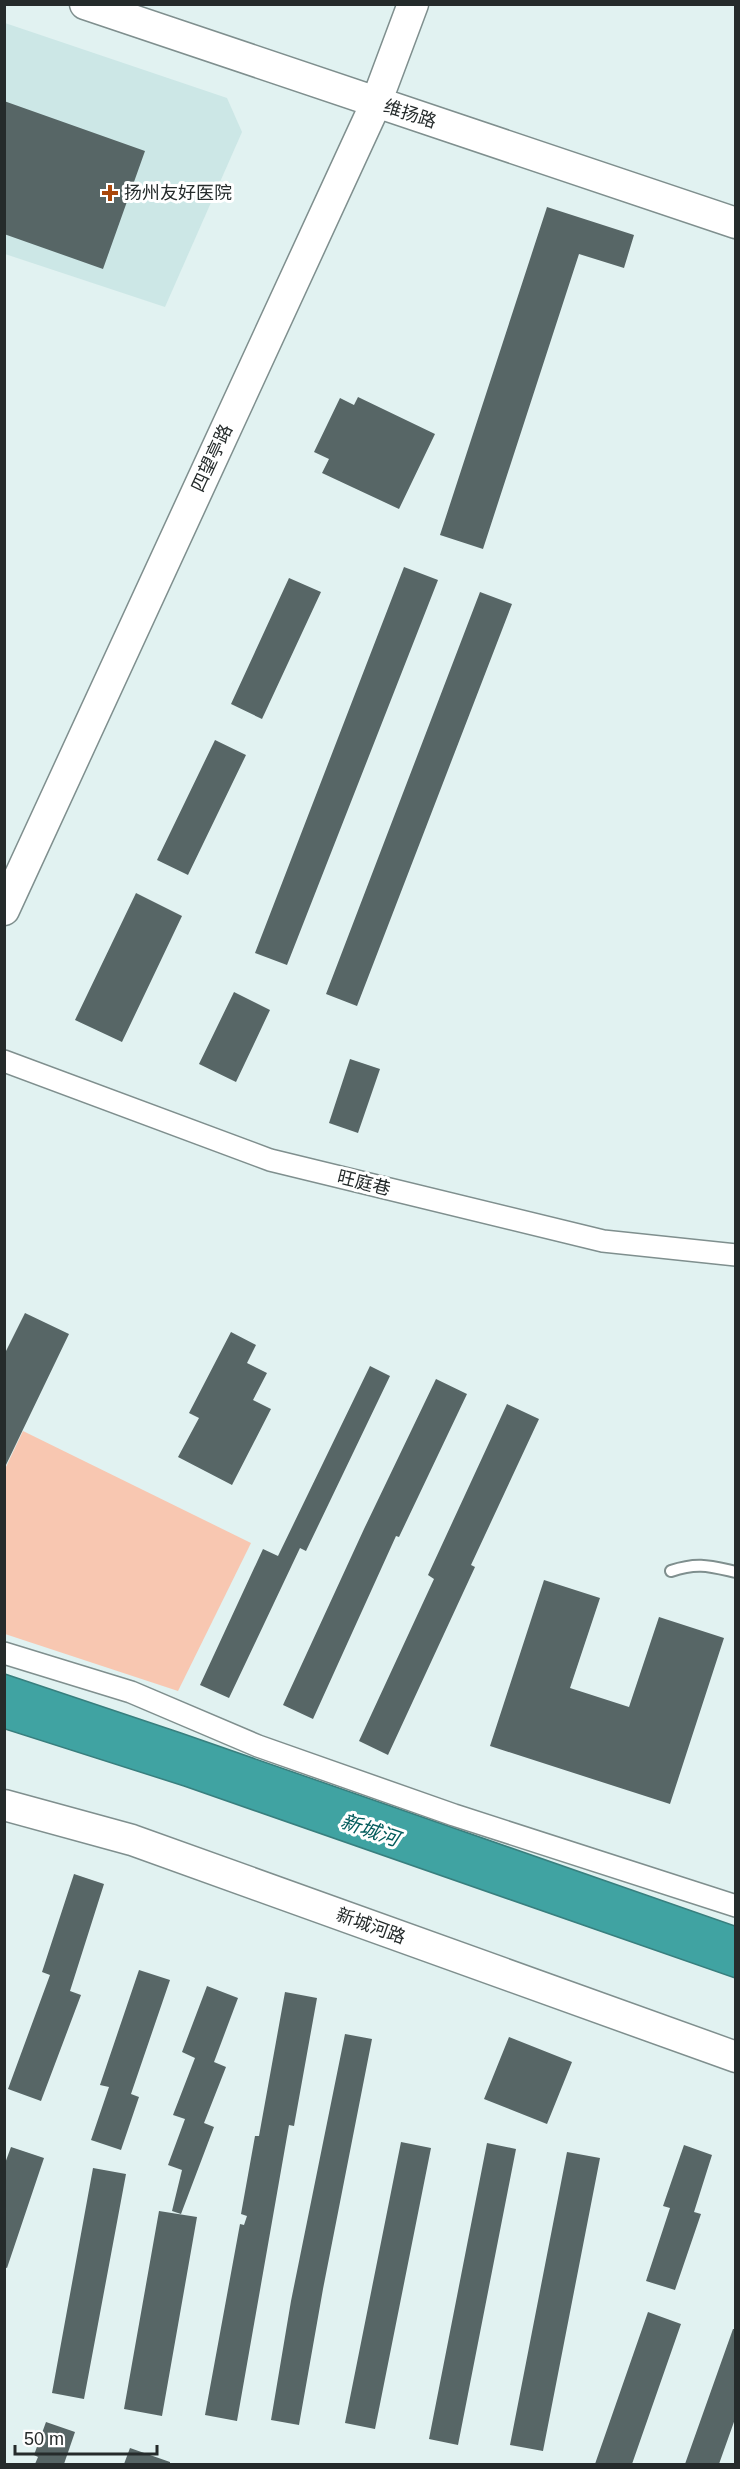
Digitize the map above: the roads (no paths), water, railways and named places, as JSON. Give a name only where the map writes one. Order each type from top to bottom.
[{"type":"street","name":"维扬路","points":[[85,4],[735,202]]},
{"type":"street","name":"维扬路","points":[[140,4],[379,94],[735,223]]},
{"type":"street","name":"四望亭路","points":[[4,910],[379,94],[413,4]]},
{"type":"street","name":"旺庭巷","points":[[4,1061],[270,1160],[603,1241],[735,1255]]},
{"type":"street","points":[[4,1653],[130,1692],[258,1746],[454,1815],[735,1906]]},
{"type":"street","name":"新城河路","points":[[4,1805],[132,1840],[735,2057]]},
{"type":"lane","points":[[671,1571],[690,1564],[735,1572]]},
{"type":"water","name":"新城河","points":[[5,1674],[735,1926],[735,1978],[184,1786],[5,1729]]},
{"type":"place","name":"扬州友好医院","points":[[110,193]]}]
